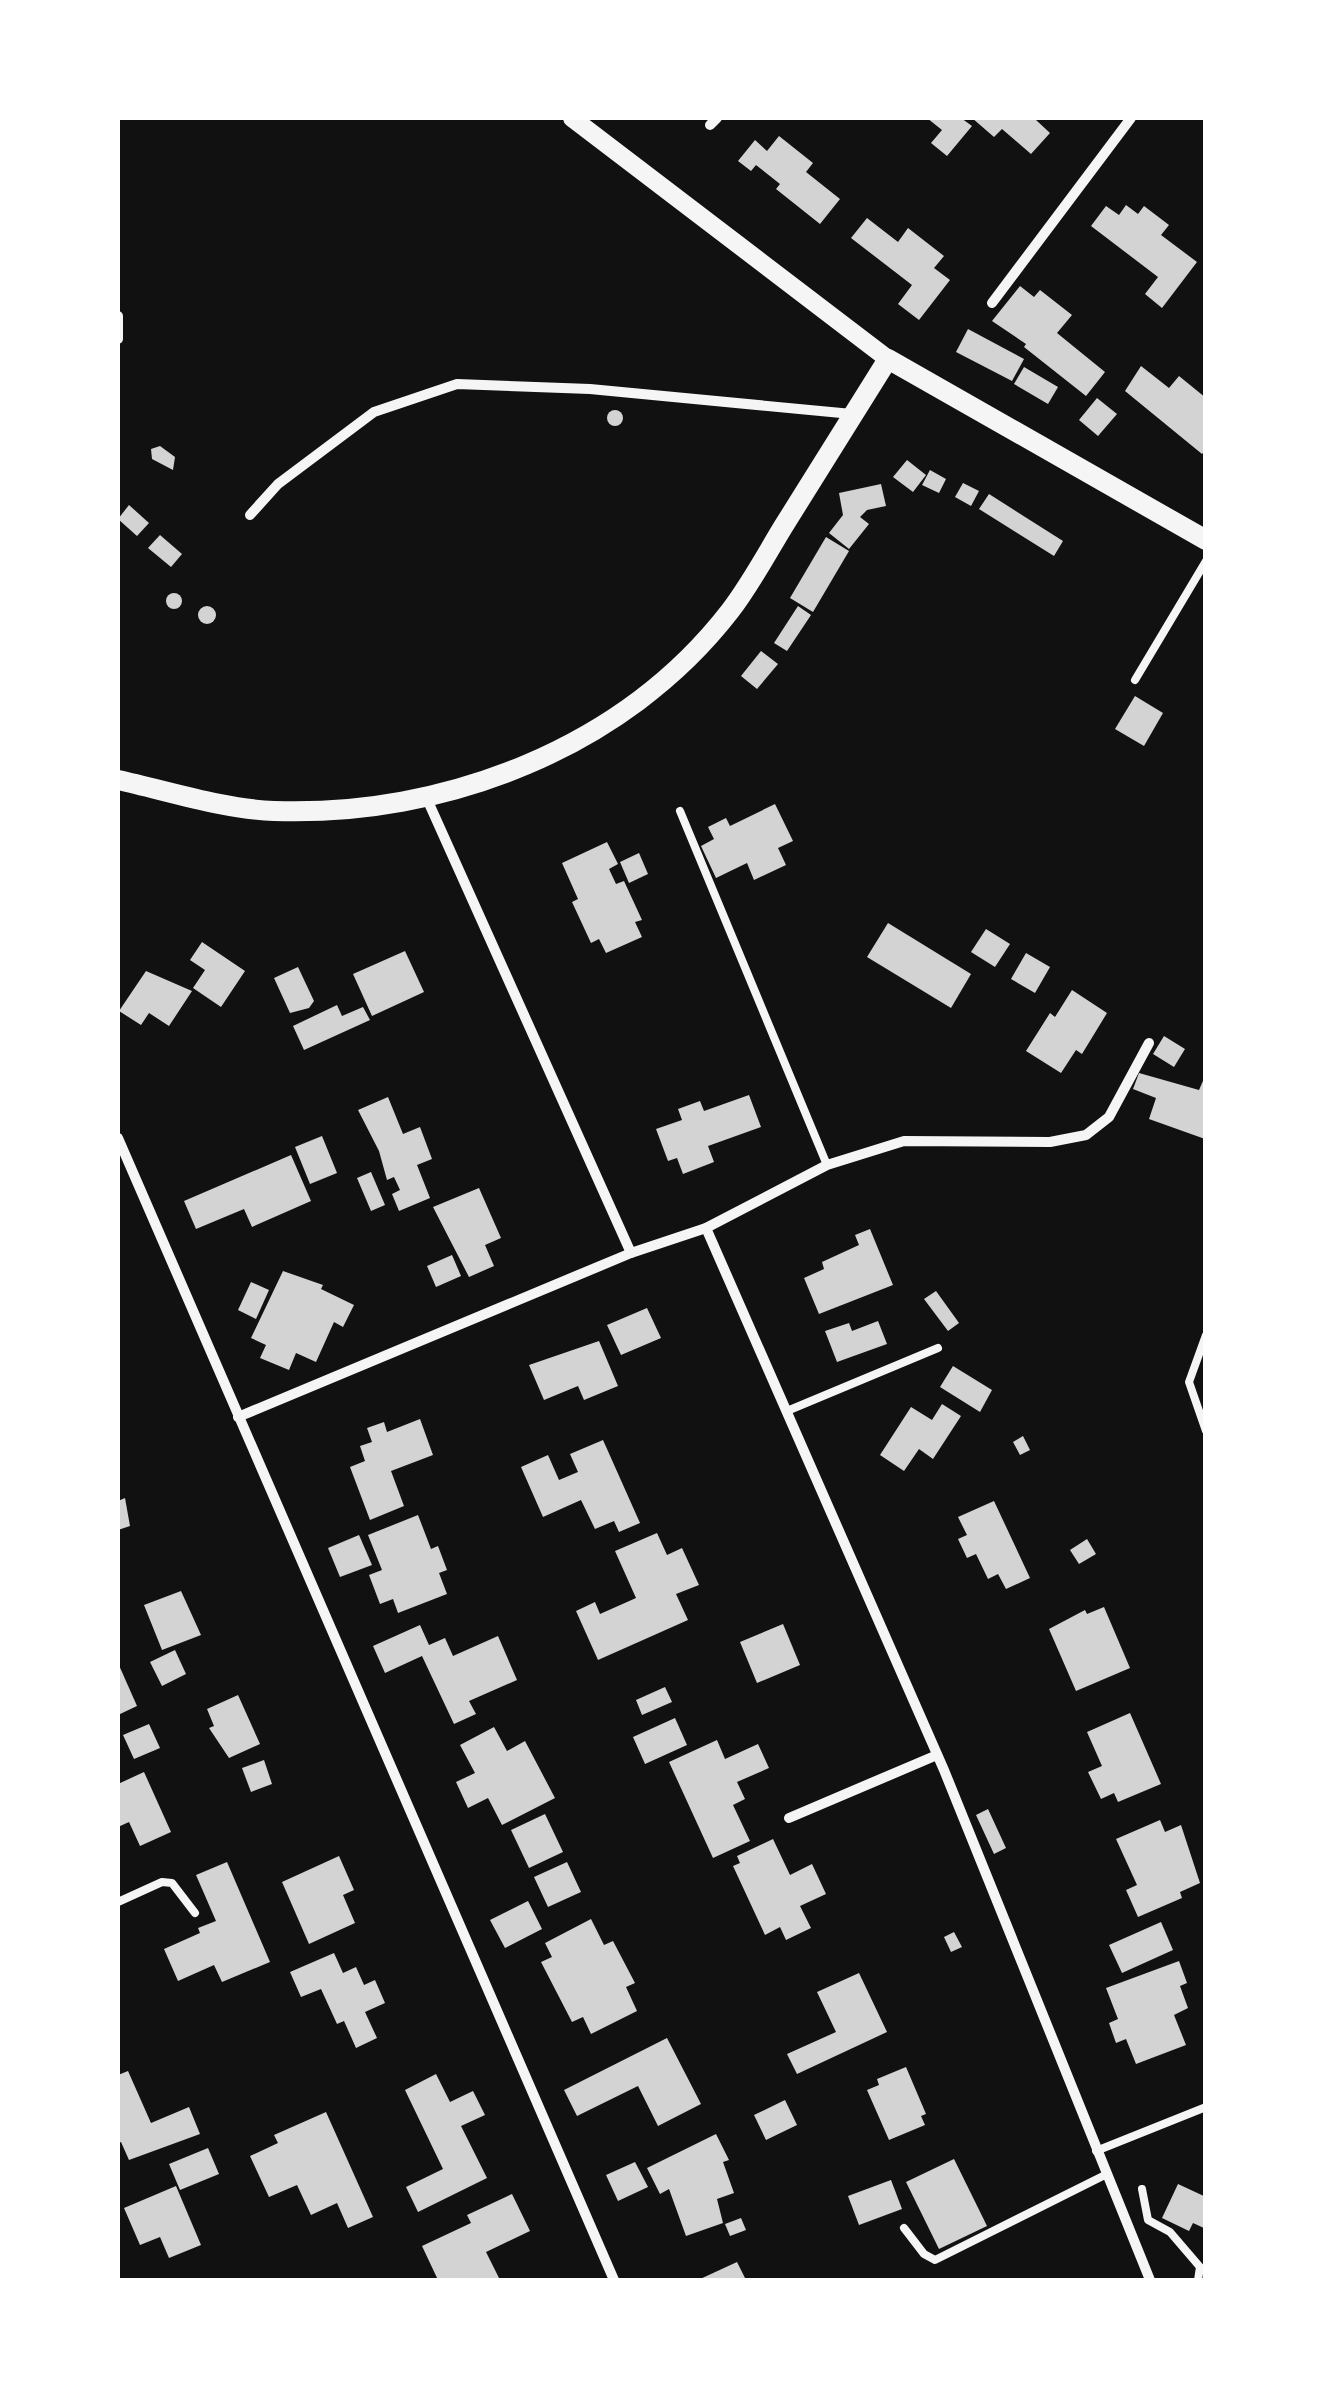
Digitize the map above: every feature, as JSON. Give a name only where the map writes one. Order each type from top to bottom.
[{"type":"main road","points":[[118,780],[269,810],[338,811],[427,799],[501,774],[585,736],[648,695],[696,650],[732,608],[888,359],[1206,540]]},
{"type":"street","points":[[572,118],[888,359]]},
{"type":"street","points":[[992,303],[1131,118]]},
{"type":"street","points":[[118,316],[118,338]]},
{"type":"street","points":[[250,514],[278,484],[374,412],[457,384],[590,389],[853,414]]},
{"type":"street","points":[[427,799],[631,1253]]},
{"type":"street","points":[[238,1417],[631,1253],[706,1228],[827,1166],[904,1142],[1014,1144],[1086,1134],[1110,1117],[1149,1043]]},
{"type":"street","points":[[118,1138],[614,2280]]},
{"type":"street","points":[[706,1228],[937,1755],[1150,2280]]},
{"type":"street","points":[[789,1818],[937,1755]]},
{"type":"lane","points":[[1135,680],[1206,560]]},
{"type":"lane","points":[[680,811],[827,1166]]},
{"type":"lane","points":[[1206,1336],[1189,1382],[1206,1431]]},
{"type":"lane","points":[[787,1410],[938,1348]]},
{"type":"lane","points":[[118,1902],[162,1882],[172,1884],[196,1914]]},
{"type":"lane","points":[[1096,2151],[1206,2107]]},
{"type":"lane","points":[[904,2228],[924,2254],[935,2260],[1105,2174]]},
{"type":"lane","points":[[1142,2189],[1148,2220],[1170,2232],[1200,2267],[1198,2280]]},
{"type":"building","points":[[927,118],[961,118],[972,126],[947,156],[931,143],[942,130]]},
{"type":"building","points":[[972,118],[1039,118],[1036,120],[1050,133],[1031,154],[1002,129],[994,137]]},
{"type":"building","points":[[779,136],[813,163],[806,172],[840,199],[820,224],[776,189],[780,184],[756,165],[751,171],[738,161],[755,140],[767,151]]},
{"type":"building","points":[[1126,205],[1138,214],[1144,206],[1169,225],[1161,235],[1197,262],[1162,308],[1145,294],[1158,277],[1091,226],[1106,206],[1119,215]]},
{"type":"building","points":[[867,218],[898,242],[908,228],[944,256],[934,268],[950,280],[919,320],[898,304],[912,285],[851,238]]},
{"type":"building","points":[[1020,286],[1034,297],[1040,290],[1072,315],[1057,333],[1105,372],[1086,396],[1024,347],[1026,344],[992,321]]},
{"type":"building","points":[[968,329],[1024,359],[1012,381],[956,352]]},
{"type":"building","points":[[1141,366],[1169,388],[1179,376],[1206,398],[1206,449],[1202,454],[1125,391]]},
{"type":"building","points":[[1024,367],[1058,387],[1048,404],[1014,384]]},
{"type":"building","points":[[1097,398],[1117,414],[1098,436],[1079,420]]},
{"type":"building","points":[[615,410],[623,418],[615,426],[607,418]]},
{"type":"building","points":[[160,446],[175,457],[173,470],[152,459],[151,449]]},
{"type":"building","points":[[907,460],[926,475],[913,492],[893,477]]},
{"type":"building","points":[[930,470],[946,479],[939,493],[922,485]]},
{"type":"building","points":[[963,483],[979,491],[971,506],[955,497]]},
{"type":"building","points":[[881,484],[886,506],[867,510],[860,517],[869,524],[849,549],[829,533],[843,515],[839,493]]},
{"type":"building","points":[[989,494],[1063,541],[1054,556],[979,509]]},
{"type":"building","points":[[129,505],[149,523],[137,536],[118,519]]},
{"type":"building","points":[[160,535],[182,554],[171,567],[148,548]]},
{"type":"building","points":[[826,537],[849,551],[813,612],[790,598]]},
{"type":"building","points":[[174,593],[182,601],[174,609],[166,601]]},
{"type":"building","points":[[207,606],[216,615],[207,624],[198,615]]},
{"type":"building","points":[[798,606],[811,615],[787,651],[774,643]]},
{"type":"building","points":[[761,651],[778,664],[757,689],[741,676]]},
{"type":"building","points":[[1135,696],[1163,713],[1144,746],[1115,729]]},
{"type":"building","points":[[775,804],[793,841],[778,848],[786,865],[754,880],[747,863],[716,878],[701,846],[714,839],[708,827],[726,818],[730,826]]},
{"type":"building","points":[[607,842],[618,864],[609,869],[616,884],[624,881],[642,920],[635,922],[642,937],[606,953],[599,939],[591,943],[572,902],[578,899],[562,863]]},
{"type":"building","points":[[639,853],[648,874],[629,883],[620,862]]},
{"type":"building","points":[[888,923],[971,974],[951,1008],[867,957]]},
{"type":"building","points":[[986,929],[1010,944],[995,967],[971,952]]},
{"type":"building","points":[[202,942],[245,971],[221,1007],[193,988],[205,970],[190,960]]},
{"type":"building","points":[[405,951],[424,992],[372,1016],[353,974]]},
{"type":"building","points":[[1026,953],[1050,967],[1035,993],[1011,979]]},
{"type":"building","points":[[298,967],[314,1001],[309,1008],[290,1013],[274,978]]},
{"type":"building","points":[[146,971],[192,991],[169,1026],[149,1013],[141,1025],[119,1011]]},
{"type":"building","points":[[1072,990],[1107,1013],[1082,1054],[1076,1050],[1061,1073],[1026,1051],[1050,1013],[1055,1017]]},
{"type":"building","points":[[337,1005],[342,1016],[363,1007],[370,1020],[304,1050],[293,1026]]},
{"type":"building","points":[[1164,1036],[1185,1049],[1174,1067],[1153,1054]]},
{"type":"building","points":[[1139,1073],[1199,1090],[1206,1074],[1205,1139],[1149,1119],[1156,1098],[1133,1089]]},
{"type":"building","points":[[749,1095],[761,1127],[708,1146],[714,1162],[683,1174],[677,1158],[668,1161],[656,1129],[682,1120],[678,1109],[700,1101],[704,1111]]},
{"type":"building","points":[[388,1097],[403,1134],[420,1127],[432,1159],[417,1165],[430,1198],[399,1211],[392,1194],[400,1190],[394,1177],[387,1180],[379,1151],[358,1110]]},
{"type":"building","points":[[322,1136],[337,1173],[310,1184],[295,1147]]},
{"type":"building","points":[[291,1155],[311,1201],[252,1227],[244,1209],[196,1229],[184,1201]]},
{"type":"building","points":[[371,1172],[385,1205],[371,1211],[357,1178]]},
{"type":"building","points":[[479,1188],[501,1238],[485,1245],[494,1266],[469,1277],[433,1207]]},
{"type":"building","points":[[870,1229],[893,1285],[819,1314],[804,1278],[824,1269],[822,1262],[859,1245],[855,1235]]},
{"type":"building","points":[[452,1255],[461,1276],[436,1287],[427,1266]]},
{"type":"building","points":[[283,1271],[323,1285],[321,1289],[354,1305],[343,1327],[334,1322],[316,1362],[296,1353],[289,1370],[260,1358],[266,1345],[251,1338]]},
{"type":"building","points":[[251,1282],[269,1290],[256,1319],[238,1310]]},
{"type":"building","points":[[936,1291],[959,1323],[948,1331],[924,1299]]},
{"type":"building","points":[[647,1308],[661,1338],[621,1355],[607,1325]]},
{"type":"building","points":[[878,1321],[887,1344],[837,1362],[825,1331],[849,1323],[852,1331]]},
{"type":"building","points":[[599,1341],[618,1386],[584,1400],[578,1386],[544,1400],[529,1365]]},
{"type":"building","points":[[953,1366],[992,1390],[980,1412],[940,1387]]},
{"type":"building","points":[[942,1404],[961,1416],[933,1459],[919,1449],[904,1471],[880,1455],[911,1407],[932,1420]]},
{"type":"building","points":[[420,1419],[433,1455],[391,1471],[404,1506],[370,1520],[350,1467],[365,1461],[360,1446],[372,1442],[367,1428],[384,1422],[387,1432]]},
{"type":"building","points":[[1023,1436],[1030,1450],[1020,1455],[1013,1442]]},
{"type":"building","points":[[603,1440],[640,1523],[619,1532],[614,1521],[595,1529],[581,1500],[543,1517],[521,1467],[548,1455],[559,1480],[578,1472],[570,1454]]},
{"type":"building","points":[[125,1498],[130,1526],[118,1530],[118,1501]]},
{"type":"building","points":[[994,1501],[1030,1578],[1006,1589],[998,1574],[988,1579],[976,1554],[967,1558],[958,1539],[967,1535],[958,1517]]},
{"type":"building","points":[[418,1515],[431,1549],[438,1546],[447,1570],[439,1573],[447,1594],[398,1613],[393,1599],[380,1604],[369,1575],[382,1570],[368,1535]]},
{"type":"building","points":[[657,1533],[667,1555],[682,1548],[699,1585],[676,1594],[688,1620],[598,1660],[576,1611],[595,1602],[600,1614],[636,1598],[615,1551]]},
{"type":"building","points":[[359,1535],[372,1565],[340,1577],[328,1548]]},
{"type":"building","points":[[1087,1539],[1096,1554],[1079,1564],[1070,1550]]},
{"type":"building","points":[[181,1591],[201,1635],[162,1650],[144,1605]]},
{"type":"building","points":[[1104,1607],[1130,1668],[1076,1691],[1049,1629],[1085,1610],[1087,1614]]},
{"type":"building","points":[[783,1624],[800,1665],[757,1683],[740,1642]]},
{"type":"building","points":[[420,1625],[429,1645],[445,1638],[453,1656],[498,1636],[517,1680],[469,1701],[476,1714],[454,1724],[422,1656],[385,1673],[373,1646]]},
{"type":"building","points":[[175,1650],[186,1674],[162,1686],[150,1662]]},
{"type":"building","points":[[118,1663],[137,1706],[118,1715]]},
{"type":"building","points":[[665,1687],[672,1702],[642,1715],[636,1700]]},
{"type":"building","points":[[238,1695],[260,1744],[229,1758],[209,1728],[214,1726],[207,1709]]},
{"type":"building","points":[[1130,1713],[1161,1784],[1118,1802],[1114,1793],[1101,1799],[1088,1772],[1102,1766],[1087,1732]]},
{"type":"building","points":[[675,1718],[687,1745],[645,1764],[633,1737]]},
{"type":"building","points":[[149,1724],[160,1748],[134,1759],[123,1735]]},
{"type":"building","points":[[494,1727],[507,1751],[525,1741],[555,1798],[502,1825],[488,1798],[468,1808],[456,1782],[475,1773],[460,1745]]},
{"type":"building","points":[[717,1740],[725,1759],[758,1744],[769,1768],[737,1782],[745,1799],[733,1805],[750,1841],[713,1858],[669,1762]]},
{"type":"building","points":[[264,1760],[272,1784],[251,1792],[242,1768]]},
{"type":"building","points":[[144,1772],[171,1832],[140,1846],[129,1822],[118,1827],[118,1784]]},
{"type":"building","points":[[988,1809],[1006,1848],[994,1854],[976,1815]]},
{"type":"building","points":[[545,1814],[563,1852],[529,1868],[511,1830]]},
{"type":"building","points":[[1160,1820],[1165,1832],[1181,1825],[1200,1883],[1180,1892],[1182,1898],[1138,1917],[1126,1890],[1137,1885],[1116,1839]]},
{"type":"building","points":[[773,1839],[790,1875],[812,1864],[826,1894],[800,1906],[811,1928],[786,1940],[780,1927],[765,1935],[733,1866],[740,1863],[737,1856]]},
{"type":"building","points":[[339,1856],[354,1890],[343,1895],[355,1923],[309,1944],[282,1882]]},
{"type":"building","points":[[227,1862],[270,1962],[222,1982],[214,1965],[178,1981],[164,1949],[216,1921],[196,1875]]},
{"type":"building","points":[[567,1862],[581,1892],[548,1907],[534,1877]]},
{"type":"building","points":[[528,1901],[542,1929],[505,1948],[490,1920]]},
{"type":"building","points":[[591,1919],[604,1945],[613,1941],[635,1983],[626,1987],[637,2011],[591,2034],[583,2017],[572,2022],[541,1962],[552,1957],[545,1943]]},
{"type":"building","points":[[1161,1922],[1173,1950],[1122,1973],[1109,1945]]},
{"type":"building","points":[[954,1932],[962,1947],[951,1952],[944,1937]]},
{"type":"building","points":[[334,1953],[343,1973],[356,1967],[364,1985],[375,1980],[385,2003],[365,2012],[377,2038],[356,2048],[344,2021],[337,2024],[321,1989],[301,1997],[290,1972]]},
{"type":"building","points":[[1179,1961],[1187,1983],[1180,1986],[1188,2008],[1174,2015],[1186,2045],[1136,2064],[1126,2039],[1116,2043],[1109,2023],[1118,2019],[1106,1988]]},
{"type":"building","points":[[859,1973],[887,2032],[797,2074],[787,2054],[836,2032],[817,1992]]},
{"type":"building","points":[[667,2038],[701,2104],[658,2126],[638,2086],[577,2116],[564,2090]]},
{"type":"building","points":[[906,2067],[926,2114],[921,2116],[925,2125],[889,2140],[867,2090],[879,2085],[877,2079]]},
{"type":"building","points":[[128,2071],[151,2123],[189,2107],[200,2134],[129,2160],[121,2142],[118,2143],[118,2075]]},
{"type":"building","points":[[436,2074],[450,2102],[473,2091],[485,2115],[461,2126],[487,2178],[418,2212],[406,2187],[443,2169],[405,2090]]},
{"type":"building","points":[[785,2100],[797,2125],[766,2140],[754,2115]]},
{"type":"building","points":[[326,2112],[373,2217],[348,2228],[337,2203],[311,2215],[297,2185],[269,2197],[250,2156],[278,2143],[274,2135]]},
{"type":"building","points":[[716,2134],[729,2160],[723,2162],[734,2193],[717,2199],[723,2223],[686,2236],[669,2189],[660,2194],[647,2168]]},
{"type":"building","points":[[208,2148],[219,2174],[180,2190],[169,2164]]},
{"type":"building","points":[[954,2159],[987,2226],[939,2249],[906,2182]]},
{"type":"building","points":[[635,2162],[648,2187],[618,2201],[606,2175]]},
{"type":"building","points":[[891,2180],[902,2209],[859,2225],[848,2196]]},
{"type":"building","points":[[1178,2184],[1206,2197],[1206,2229],[1193,2223],[1189,2231],[1162,2218]]},
{"type":"building","points":[[176,2186],[201,2245],[169,2258],[160,2237],[140,2245],[124,2208]]},
{"type":"building","points":[[512,2194],[530,2231],[486,2252],[500,2280],[438,2280],[422,2246],[471,2223],[467,2215]]},
{"type":"building","points":[[741,2218],[746,2230],[730,2236],[725,2224]]},
{"type":"building","points":[[737,2262],[746,2280],[698,2280]]}]
